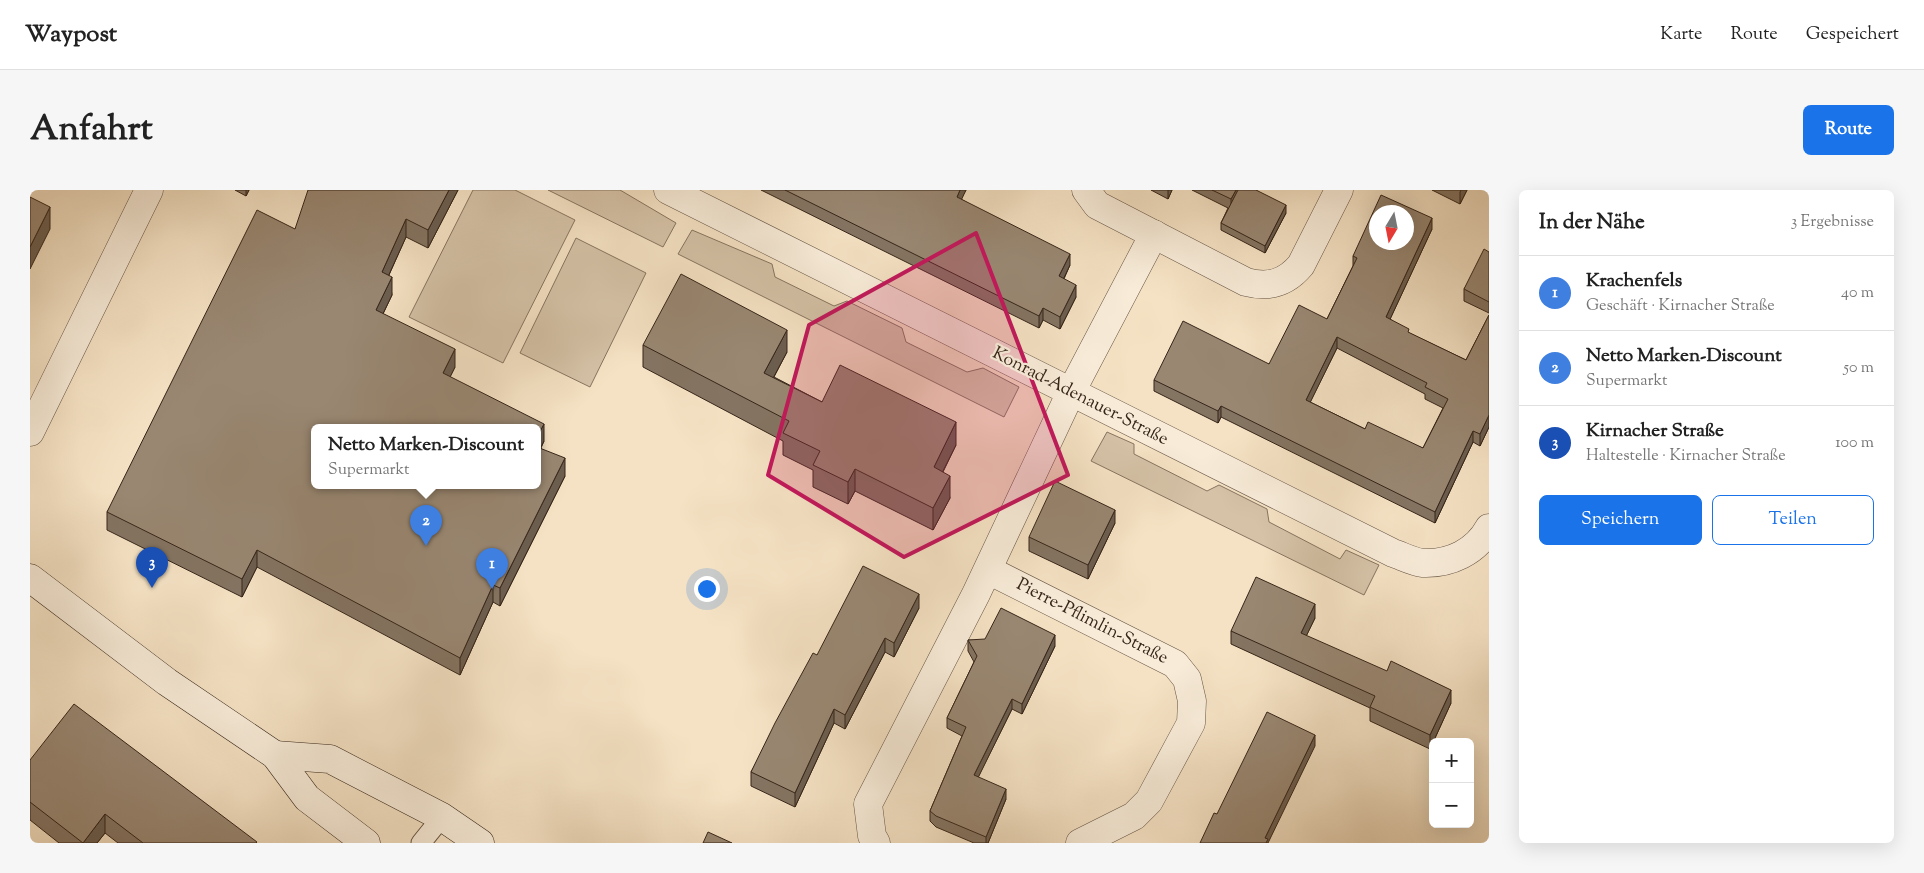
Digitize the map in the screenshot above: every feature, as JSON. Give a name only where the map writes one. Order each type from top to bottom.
[{"type":"street","points":[[30,432],[149,190]]},
{"type":"street","name":"Konrad-Adenauer-Straße","points":[[668,190],[1384,548],[1422,563],[1450,560],[1468,553],[1484,537],[1489,528]]},
{"type":"street","points":[[1086,190],[1097,205],[1246,282],[1258,285],[1271,285],[1293,274],[1301,265],[1339,190]]},
{"type":"street","points":[[876,843],[872,836],[868,804],[988,570],[1071,392],[1154,234]]},
{"type":"street","name":"Pierre-Pflimlin-Straße","points":[[988,570],[1175,664],[1187,678],[1192,701],[1190,723],[1150,800],[1134,816],[1080,843]]},
{"type":"street","points":[[30,578],[168,682],[275,755],[308,798],[366,843]]},
{"type":"street","points":[[275,755],[330,759],[442,817],[480,843]]},
{"type":"lane","points":[[420,843],[442,817]]},
{"type":"highlighted area","points":[[976,233],[1068,475],[904,557],[768,475],[809,325]]},
{"type":"shaded area","points":[[473,190],[515,190],[575,220],[503,363],[409,317]]},
{"type":"shaded area","points":[[548,190],[620,190],[676,223],[663,247]]},
{"type":"shaded area","points":[[692,230],[772,264],[775,277],[834,306],[847,301],[902,328],[906,342],[967,372],[983,368],[1019,387],[1004,417],[678,254]]},
{"type":"shaded area","points":[[576,238],[646,273],[590,387],[520,353]]},
{"type":"shaded area","points":[[1107,432],[1134,444],[1134,454],[1207,491],[1219,485],[1267,509],[1269,522],[1340,559],[1346,550],[1379,565],[1364,595],[1091,461]]},
{"type":"building","points":[[308,190],[449,190],[428,230],[406,219],[382,272],[392,277],[376,310],[455,349],[443,373],[544,424],[541,430],[541,424],[311,424],[311,489],[541,489],[541,449],[565,458],[500,588],[493,585],[460,658],[257,550],[242,579],[107,512],[257,210],[295,229]]},
{"type":"building","points":[[785,190],[960,190],[957,197],[1070,254],[1059,276],[1076,285],[1060,317],[1043,308],[1039,316]]},
{"type":"building","points":[[1212,190],[1236,190],[1231,199]]},
{"type":"building","points":[[1238,190],[1256,190],[1286,205],[1265,246],[1221,223]]},
{"type":"building","points":[[1381,195],[1403,205],[1376,205]]},
{"type":"building","points":[[30,197],[50,207],[30,247]]},
{"type":"building","points":[[1414,210],[1432,218],[1386,317],[1409,329],[1408,332],[1466,360],[1489,315],[1489,415],[1480,434],[1473,431],[1435,512],[1221,406],[1218,411],[1154,380],[1183,321],[1269,364],[1299,305],[1327,319],[1357,258],[1353,256],[1369,221],[1369,250],[1414,250]],"holes":[[[1337,337],[1427,383],[1425,387],[1448,399],[1423,448],[1368,422],[1365,429],[1306,400]]]},
{"type":"building","points":[[1484,249],[1489,252],[1489,302],[1464,289]]},
{"type":"building","points":[[681,274],[787,330],[764,373],[822,402],[840,365],[956,422],[934,467],[950,476],[933,508],[855,469],[848,482],[813,465],[820,451],[783,433],[789,421],[643,345]]},
{"type":"building","points":[[1055,481],[1115,510],[1088,565],[1029,537]]},
{"type":"building","points":[[863,566],[919,594],[894,643],[885,638],[845,715],[834,709],[795,793],[751,772],[813,653],[817,655]]},
{"type":"building","points":[[1256,577],[1315,604],[1301,633],[1387,671],[1391,661],[1451,690],[1430,735],[1370,707],[1375,696],[1231,631]]},
{"type":"building","points":[[1001,608],[1055,635],[1022,704],[1012,699],[974,775],[1006,789],[986,837],[936,816],[930,811],[966,727],[947,718],[977,656],[968,640],[985,639]]},
{"type":"building","points":[[74,704],[257,842],[143,843],[105,814],[83,843],[30,802],[30,760]]},
{"type":"building","points":[[1267,712],[1315,735],[1265,838],[1268,839],[1266,843],[1200,843],[1214,813],[1217,814]]},
{"type":"building","points":[[708,832],[732,843],[703,843]]},
{"type":"place","name":"Netto Marken-Discount","points":[[426,546]]},
{"type":"place","name":"Kirnacher Straße","points":[[152,588]]},
{"type":"place","name":"Krachenfels","points":[[492,589]]}]
